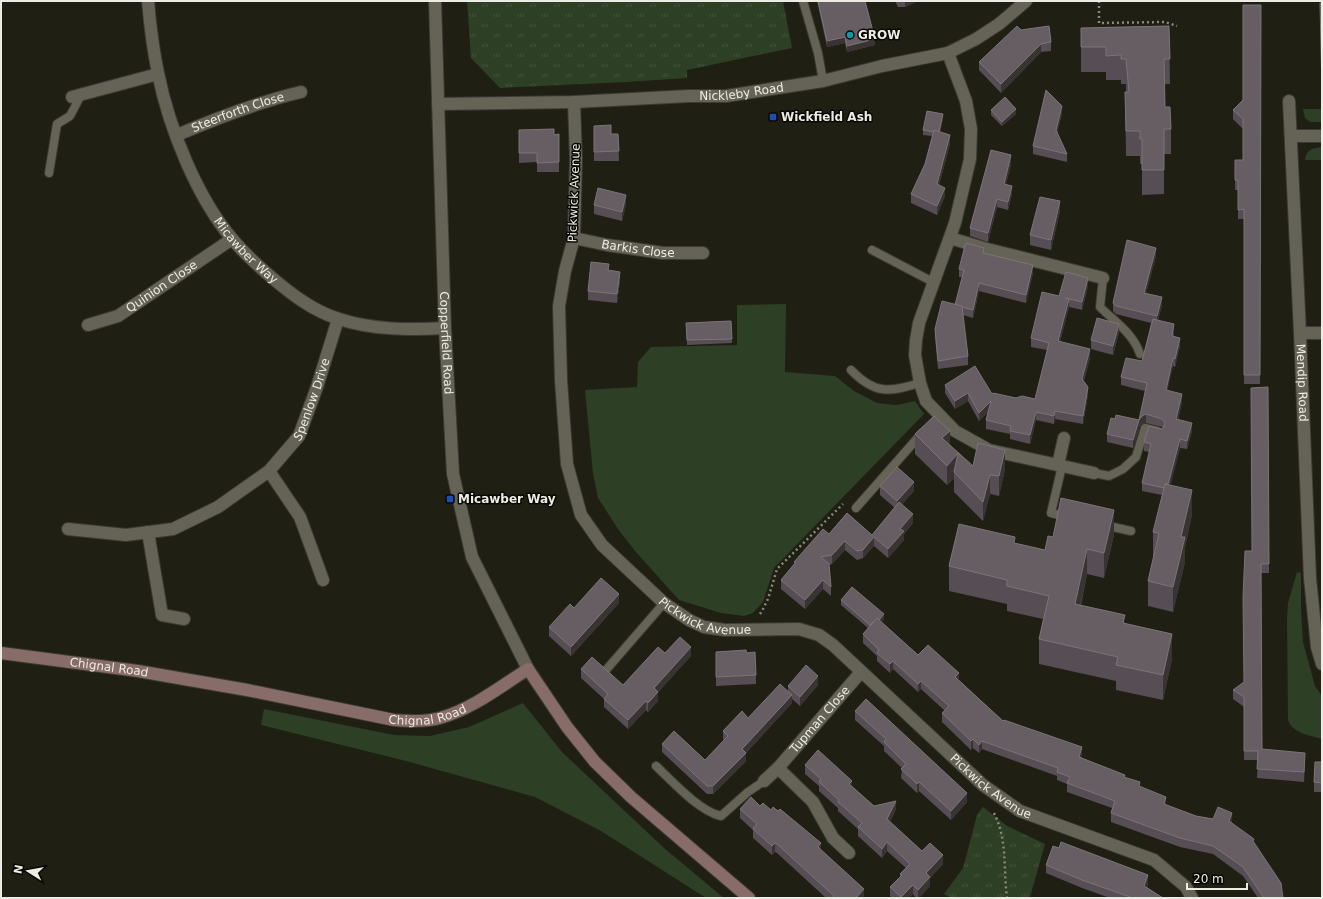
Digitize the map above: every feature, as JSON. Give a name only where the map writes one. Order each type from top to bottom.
[{"type":"street","name":"Micawber Way","points":[[148,1],[152,42],[158,74],[165,104],[176,136],[188,165],[203,194],[232,239],[246,255],[285,289],[316,310],[338,319],[370,326],[393,328],[445,328]]},
{"type":"street","name":"Copperfield Road","points":[[435,1],[445,328],[453,474],[472,557],[528,669]]},
{"type":"street","name":"Nickleby Road","points":[[438,104],[574,102],[689,96],[726,96],[823,81],[882,66],[948,53],[976,39],[999,24],[1026,1]]},
{"type":"street","points":[[948,53],[966,101],[971,129],[970,159],[955,223],[918,323],[915,355],[920,383],[926,401],[934,422],[955,431],[989,450],[1094,473]]},
{"type":"street","points":[[76,96],[158,74]]},
{"type":"street","name":"Steerforth Close","points":[[176,136],[213,119],[259,103],[301,92]]},
{"type":"street","name":"Mendip Road","points":[[1289,101],[1310,578],[1317,647],[1322,664]]},
{"type":"street","name":"Pickwick Avenue","points":[[574,102],[576,159],[574,238],[565,271],[559,306],[561,380],[567,464],[581,515],[602,545],[664,603],[689,620],[704,627],[725,630],[800,628],[820,635],[833,645],[983,785],[1020,811],[1154,860],[1186,887],[1192,898]]},
{"type":"street","points":[[1291,136],[1322,136]]},
{"type":"street","name":"Barkis Close","points":[[574,238],[606,245],[663,253],[703,253]]},
{"type":"street","points":[[950,238],[987,249],[1103,278]]},
{"type":"street","name":"Quinion Close","points":[[88,325],[118,316],[232,239]]},
{"type":"street","name":"Spenlow Drive","points":[[68,529],[126,535],[173,529],[218,507],[269,471],[299,436],[317,387],[338,319]]},
{"type":"street","points":[[1300,332],[1322,334]]},
{"type":"street","points":[[1060,465],[1064,438]]},
{"type":"street","points":[[269,471],[300,517],[323,580]]},
{"type":"street","points":[[148,532],[162,615],[184,619]]},
{"type":"street","name":"Chignal Road","points":[[1,653],[138,671],[247,690],[394,720],[418,721],[439,718],[462,710],[528,669]]},
{"type":"street","points":[[528,669],[567,727],[595,762],[631,797],[749,898]]},
{"type":"street","name":"Tupman Close","points":[[764,781],[778,768],[861,672]]},
{"type":"street","points":[[778,768],[813,802],[833,838],[849,853]]},
{"type":"lane","points":[[803,1],[818,53],[823,81]]},
{"type":"lane","points":[[50,173],[57,124],[70,116],[76,96]]},
{"type":"lane","points":[[872,250],[933,282]]},
{"type":"lane","points":[[1103,278],[1100,307],[1130,335],[1140,354]]},
{"type":"lane","points":[[851,370],[859,378],[871,386],[884,390],[896,390],[920,383]]},
{"type":"lane","points":[[856,508],[917,438],[934,422]]},
{"type":"lane","points":[[1094,473],[1109,476],[1123,469],[1136,457],[1145,428],[1160,432]]},
{"type":"lane","points":[[1060,465],[1051,513],[1073,518]]},
{"type":"lane","points":[[1095,523],[1131,531]]},
{"type":"lane","points":[[606,670],[664,603]]},
{"type":"lane","points":[[656,766],[701,807],[716,815],[722,816],[748,792],[764,781]]},
{"type":"path","points":[[1099,1],[1099,23],[1165,22],[1177,26]]},
{"type":"path","points":[[754,629],[756,617],[762,611],[768,599],[777,569],[846,500]]},
{"type":"path","points":[[999,796],[993,811],[1000,825],[1004,844],[1007,898]]},
{"type":"green space","points":[[467,1],[783,1],[792,48],[687,70],[687,78],[500,88],[471,58]]},
{"type":"green space","points":[[1303,109],[1322,109],[1322,122],[1310,122],[1305,118]]},
{"type":"green space","points":[[1322,147],[1322,160],[1305,160],[1310,150]]},
{"type":"green space","points":[[786,304],[785,372],[835,376],[854,391],[877,403],[897,405],[915,401],[924,414],[774,568],[763,602],[753,613],[744,616],[721,613],[679,600],[635,551],[618,529],[598,498],[593,474],[585,390],[637,387],[638,362],[651,347],[737,345],[737,305]]},
{"type":"green space","points":[[1297,572],[1301,573],[1303,642],[1315,686],[1322,696],[1322,739],[1298,731],[1290,725],[1288,720],[1287,619],[1288,603]]},
{"type":"green space","points":[[523,703],[562,752],[664,848],[724,898],[706,898],[601,831],[535,797],[406,761],[261,725],[264,709],[394,735],[430,736],[469,727]]},
{"type":"green space","points":[[983,807],[1007,826],[1045,844],[1030,897],[1032,898],[951,898],[944,894],[963,868],[977,815]]},
{"type":"building","name":"GROW","points":[[818,1],[865,1],[875,39],[847,46],[845,37],[827,41]]},
{"type":"building","points":[[1320,3],[1322,3],[1322,92]]},
{"type":"building","points":[[1243,5],[1261,5],[1260,375],[1244,375],[1244,209],[1238,210],[1238,180],[1235,180],[1235,160],[1243,160],[1243,119],[1233,110],[1243,100]]},
{"type":"building","points":[[1017,26],[1021,30],[1049,26],[1051,42],[1041,44],[1001,84],[979,62]]},
{"type":"building","points":[[1169,26],[1170,59],[1164,59],[1165,107],[1170,107],[1171,129],[1164,129],[1164,170],[1142,170],[1142,139],[1140,139],[1140,131],[1126,131],[1125,92],[1129,92],[1126,59],[1121,59],[1121,55],[1106,56],[1106,47],[1081,47],[1081,28]]},
{"type":"building","points":[[1046,90],[1062,106],[1056,130],[1067,154],[1033,146]]},
{"type":"building","points":[[1005,97],[1016,109],[1002,122],[991,110]]},
{"type":"building","points":[[927,111],[943,114],[939,132],[934,130],[934,132],[923,130]]},
{"type":"building","points":[[611,125],[611,134],[618,134],[619,151],[594,152],[594,126]]},
{"type":"building","points":[[554,129],[554,135],[559,134],[559,162],[537,163],[537,153],[519,153],[519,130]]},
{"type":"building","points":[[934,130],[950,135],[937,184],[945,188],[937,206],[911,194],[925,164]]},
{"type":"building","points":[[991,150],[1011,155],[1004,184],[1012,186],[1008,202],[997,199],[988,233],[970,228]]},
{"type":"building","points":[[598,188],[626,195],[622,212],[594,205]]},
{"type":"building","points":[[1040,197],[1060,201],[1051,240],[1030,235]]},
{"type":"building","points":[[1127,240],[1156,248],[1144,293],[1162,297],[1157,316],[1116,306],[1113,303]]},
{"type":"building","points":[[966,243],[984,248],[983,253],[1033,265],[1026,295],[979,283],[973,310],[955,305],[964,270],[959,269]]},
{"type":"building","points":[[591,262],[609,264],[608,270],[620,272],[617,294],[588,291]]},
{"type":"building","points":[[1066,272],[1088,278],[1082,302],[1065,298],[1069,299],[1058,341],[1090,349],[1082,379],[1088,387],[1083,416],[1055,411],[1054,416],[1036,412],[1030,435],[1010,431],[1011,426],[986,420],[991,401],[979,413],[968,393],[955,401],[945,385],[975,366],[992,394],[1016,398],[1022,396],[1035,399],[1049,343],[1031,338],[1042,292],[1059,296]]},
{"type":"building","points":[[942,301],[962,306],[968,356],[938,361],[935,329]]},
{"type":"building","points":[[1097,318],[1119,324],[1113,346],[1091,340]]},
{"type":"building","points":[[1153,319],[1174,324],[1172,336],[1180,338],[1175,359],[1173,358],[1166,390],[1182,394],[1176,419],[1192,423],[1187,441],[1180,439],[1168,484],[1165,484],[1164,488],[1142,483],[1151,444],[1144,442],[1149,426],[1161,429],[1164,427],[1165,423],[1162,419],[1146,414],[1139,420],[1147,383],[1121,377],[1126,358],[1142,361]]},
{"type":"building","points":[[731,321],[732,339],[687,340],[686,323]]},
{"type":"building","points":[[1268,387],[1269,564],[1261,564],[1262,749],[1305,753],[1304,772],[1257,769],[1258,751],[1244,751],[1244,697],[1233,690],[1244,682],[1243,597],[1245,551],[1252,551],[1251,388]]},
{"type":"building","points":[[1116,415],[1139,420],[1133,440],[1107,434],[1111,418],[1115,419]]},
{"type":"building","points":[[934,416],[950,431],[942,438],[973,466],[978,443],[1005,450],[999,476],[990,475],[983,502],[954,472],[958,453],[947,466],[915,434]]},
{"type":"building","points":[[897,467],[914,482],[897,501],[880,486]]},
{"type":"building","points":[[1165,484],[1192,490],[1181,537],[1185,537],[1173,587],[1148,581],[1159,533],[1153,532]]},
{"type":"building","points":[[1061,498],[1114,510],[1104,553],[1087,549],[1075,604],[1125,615],[1123,623],[1172,634],[1163,675],[1116,665],[1118,657],[1039,639],[1049,596],[1007,586],[1007,580],[949,566],[959,524],[1015,537],[1014,543],[1045,550],[1048,536],[1053,537]]},
{"type":"building","points":[[899,502],[913,514],[900,529],[904,531],[888,549],[874,537],[863,550],[857,551],[845,541],[832,555],[821,557],[829,564],[831,587],[823,580],[805,600],[781,580],[796,562],[794,562],[823,529],[829,534],[847,513],[872,535]]},
{"type":"building","points":[[601,578],[619,594],[571,647],[549,627],[570,604],[574,608]]},
{"type":"building","points":[[852,587],[884,614],[879,620],[877,618],[870,625],[841,600]]},
{"type":"building","points":[[877,618],[918,655],[928,645],[959,673],[955,677],[1003,721],[1004,720],[1082,747],[1079,757],[1125,775],[1124,777],[1140,782],[1139,786],[1166,797],[1164,804],[1196,816],[1213,819],[1218,807],[1232,813],[1229,821],[1254,839],[1253,841],[1281,883],[1283,898],[1264,898],[1243,867],[1213,846],[1180,838],[1111,813],[1115,801],[1067,783],[1070,777],[1057,772],[1058,768],[982,741],[979,745],[973,739],[971,741],[942,713],[949,706],[921,681],[918,684],[893,661],[890,664],[877,653],[879,650],[863,634]]},
{"type":"building","points":[[680,637],[691,647],[654,688],[658,692],[648,703],[646,701],[628,720],[604,699],[608,694],[581,669],[592,657],[623,685],[658,647],[665,653]]},
{"type":"building","points":[[746,650],[747,653],[755,652],[756,675],[716,677],[716,652]]},
{"type":"building","points":[[806,665],[818,676],[800,697],[788,686]]},
{"type":"building","points":[[780,684],[792,695],[742,749],[746,753],[713,786],[707,786],[662,744],[674,731],[705,760],[728,736],[723,731],[742,711],[748,718]]},
{"type":"building","points":[[866,699],[967,793],[951,811],[919,782],[917,784],[901,769],[906,764],[884,742],[886,739],[855,711]]},
{"type":"building","points":[[818,750],[852,781],[849,784],[874,806],[896,801],[887,819],[922,851],[930,843],[943,855],[926,873],[930,877],[918,890],[913,885],[901,897],[890,887],[910,864],[887,842],[882,849],[858,827],[862,823],[838,802],[839,800],[819,782],[821,779],[805,765]]},
{"type":"building","points":[[1315,762],[1322,762],[1322,783],[1314,782]]},
{"type":"building","points":[[751,797],[760,806],[763,803],[771,810],[773,807],[778,811],[780,809],[821,843],[818,847],[864,889],[856,898],[832,898],[834,896],[777,844],[775,843],[772,846],[753,829],[757,824],[740,809]]},
{"type":"building","points":[[1061,842],[1148,875],[1144,886],[1163,898],[1133,898],[1082,880],[1046,865],[1053,846],[1059,848]]},
{"type":"place","name":"GROW","points":[[850,35]]},
{"type":"place","name":"Wickfield Ash","points":[[773,117]]},
{"type":"place","name":"Micawber Way","points":[[450,499]]}]
